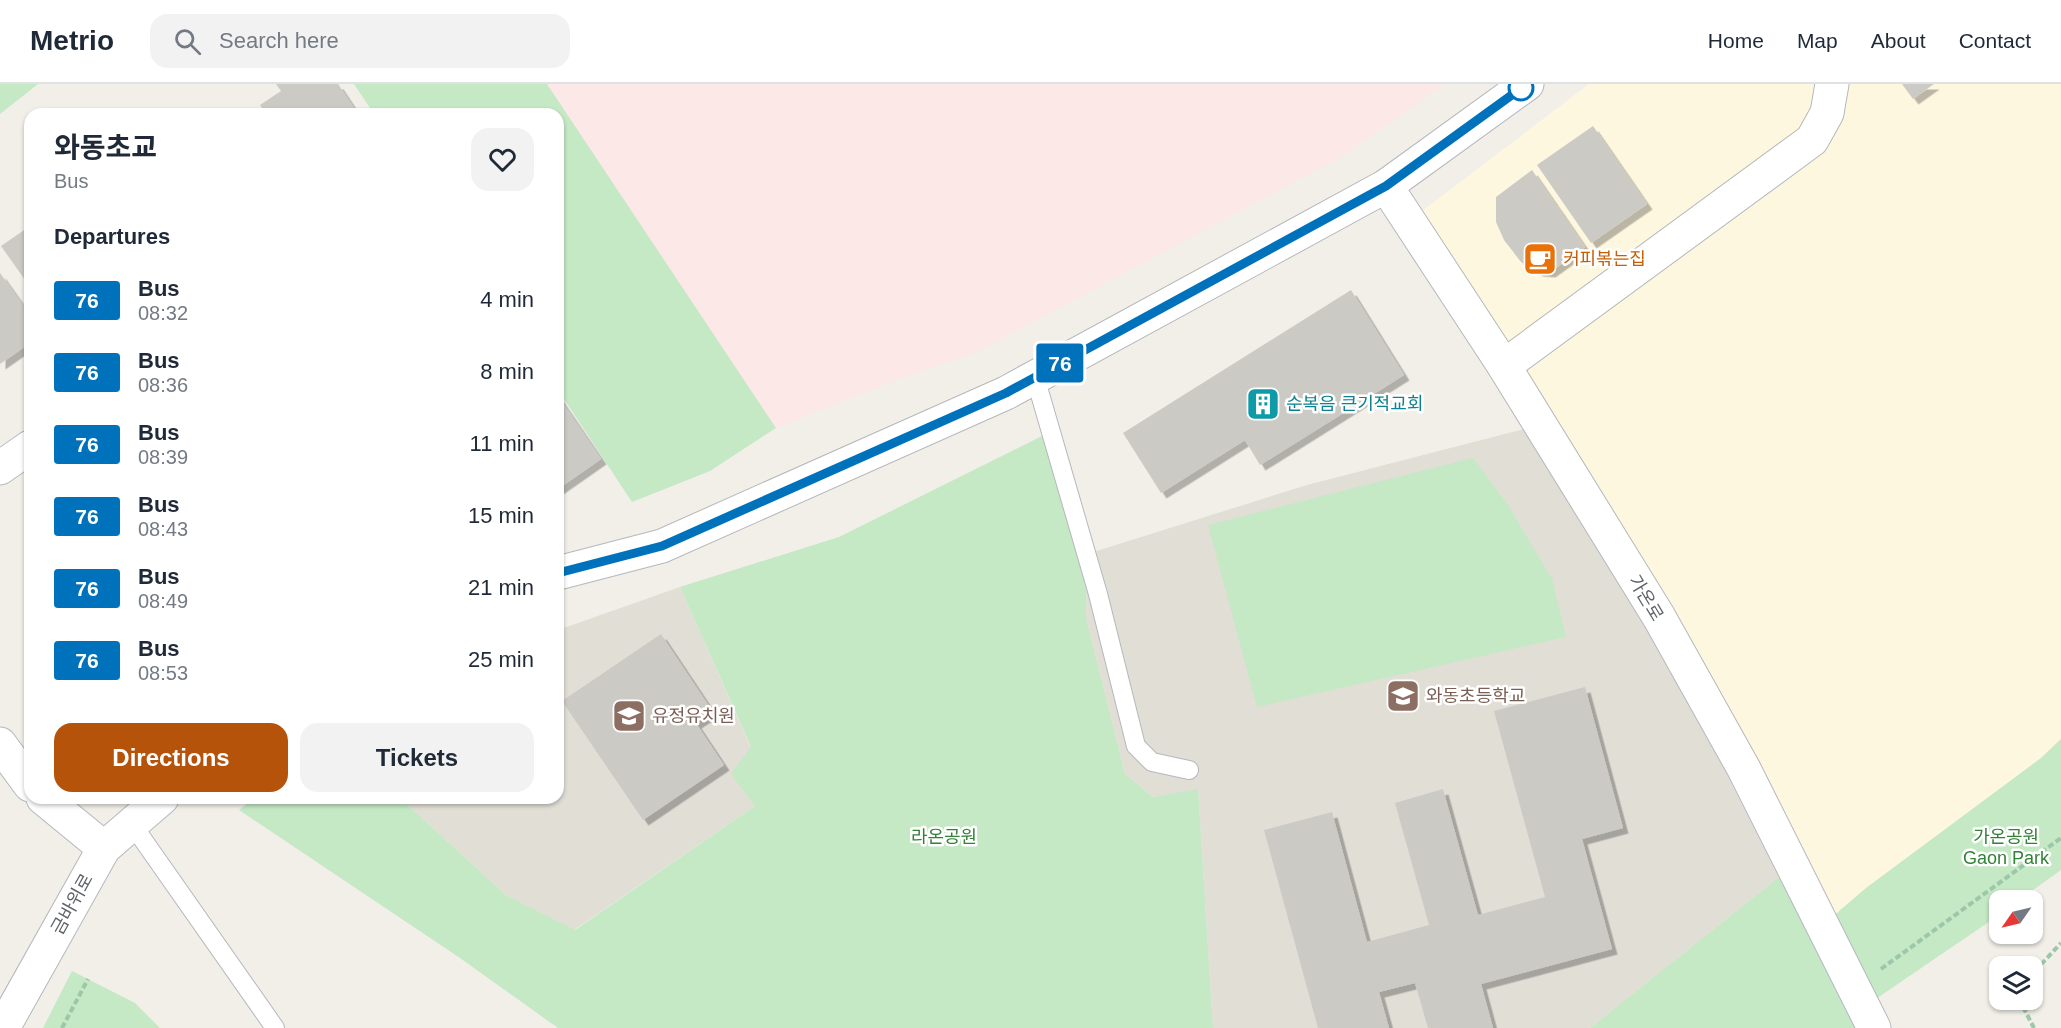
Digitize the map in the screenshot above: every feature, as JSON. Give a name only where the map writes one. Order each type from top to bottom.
[{"type":"street","points":[[564,571],[662,546],[1006,393],[1386,186],[1527,84]]},
{"type":"street","points":[[1504,366],[1812,140],[1827,113],[1832,84]]},
{"type":"street","name":"가온로","points":[[1386,186],[1504,366],[1659,617],[1738,759],[1874,1028]]},
{"type":"street","points":[[0,468],[24,451]]},
{"type":"street","points":[[0,744],[24,777]]},
{"type":"street","points":[[50,804],[104,848]]},
{"type":"street","name":"금바위로","points":[[3,1028],[104,848],[155,804]]},
{"type":"lane","points":[[1035,377],[1098,594],[1136,746],[1152,762],[1189,771]]},
{"type":"lane","points":[[132,824],[275,1028]]},
{"type":"path","points":[[1873,975],[2061,838]]},
{"type":"path","points":[[2043,961],[2061,943]]},
{"type":"path","points":[[62,1028],[88,979]]},
{"type":"path","points":[[2025,1010],[2034,1028]]},
{"type":"shaded area","points":[[547,84],[1445,84],[1341,157],[975,353],[883,385],[776,428]]},
{"type":"shaded area","points":[[1589,84],[2061,84],[2061,739],[2041,758],[1866,888],[1822,925],[1409,221]]},
{"type":"shaded area","name":"와동초등학교","points":[[1540,425],[1793,866],[1590,1028],[1213,1028],[1198,790],[1153,797],[1125,774],[1086,618],[1087,554],[1307,485]]},
{"type":"shaded area","points":[[680,587],[751,748],[755,806],[574,930],[506,895],[407,804],[564,804],[564,628]]},
{"type":"green space","points":[[0,84],[38,84],[0,114]]},
{"type":"green space","points":[[354,84],[547,84],[563,108],[370,108]]},
{"type":"green space","points":[[564,110],[776,428],[710,471],[632,502],[564,399]]},
{"type":"green space","name":"라온공원","points":[[1052,431],[1087,554],[1086,618],[1125,774],[1153,797],[1198,789],[1213,1028],[558,1028],[460,958],[239,810],[246,804],[407,804],[506,895],[575,930],[755,806],[731,774],[751,747],[680,587],[839,537]]},
{"type":"green space","points":[[1473,458],[1508,505],[1552,579],[1566,637],[1257,707],[1208,525]]},
{"type":"green space","name":"가온공원 Gaon Park","points":[[2061,739],[2061,870],[2033,890],[1989,890],[1989,922],[1864,1007],[1875,1028],[1590,1028],[1793,866],[1823,925],[1866,888],[2041,758]]},
{"type":"green space","points":[[72,971],[135,1003],[160,1028],[43,1028]]},
{"type":"building","points":[[276,84],[338,84],[354,108],[262,108],[260,105],[281,91]]},
{"type":"building","points":[[1902,84],[1934,84],[1913,99]]},
{"type":"building","points":[[1593,126],[1647,204],[1591,243],[1537,165]]},
{"type":"building","points":[[1532,170],[1585,247],[1550,272],[1538,271],[1521,262],[1504,240],[1496,222],[1496,197]]},
{"type":"building","points":[[24,230],[24,279],[1,246]]},
{"type":"building","points":[[0,273],[24,307],[24,347],[0,364]]},
{"type":"building","name":"순복음 큰기적교회","points":[[1351,290],[1404,375],[1260,465],[1245,440],[1161,493],[1123,433]]},
{"type":"building","points":[[564,405],[601,459],[564,485]]},
{"type":"building","name":"유정유치원","points":[[661,634],[713,712],[696,723],[724,765],[643,820],[564,704],[564,700]]},
{"type":"building","name":"와동초등학교","points":[[1585,687],[1623,828],[1582,839],[1612,949],[1481,984],[1493,1028],[1428,1028],[1415,983],[1379,992],[1389,1028],[1318,1028],[1264,830],[1332,812],[1367,942],[1429,925],[1395,803],[1443,789],[1478,915],[1545,897],[1494,711]]},
{"type":"bus line","name":"76","points":[[564,571],[662,546],[1006,393],[1386,186],[1527,84]]},
{"type":"place","name":"커피볶는집","points":[[1540,259]]},
{"type":"place","name":"순복음 큰기적교회","points":[[1263,404]]},
{"type":"place","name":"와동초등학교","points":[[1403,696]]},
{"type":"place","name":"유정유치원","points":[[629,716]]}]
